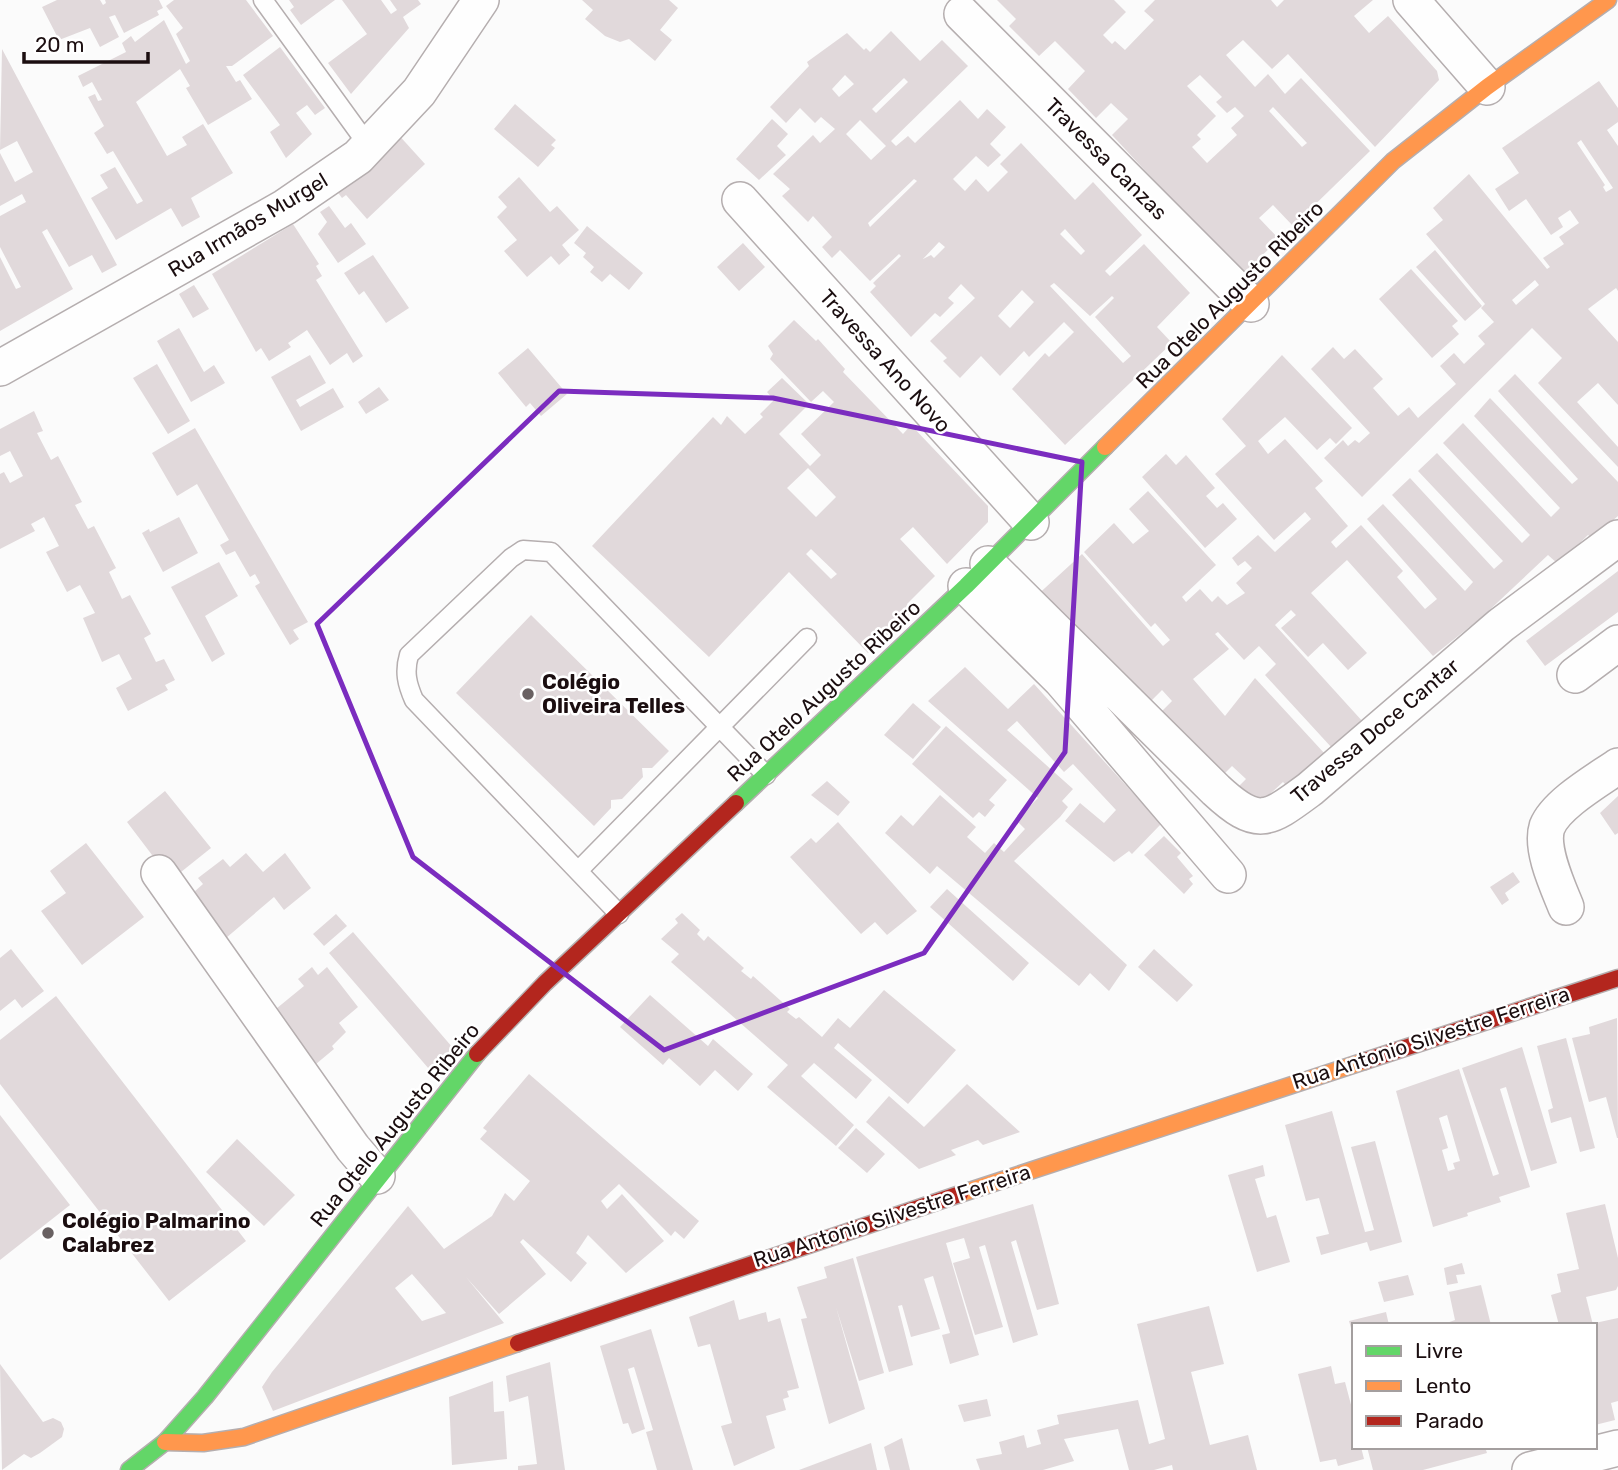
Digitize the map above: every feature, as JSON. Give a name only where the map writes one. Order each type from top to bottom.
[{"type":"street","name":"Rua Irmãos Murgel","points":[[0,368],[285,207],[358,157],[419,92],[481,0]]},
{"type":"street","points":[[1411,0],[1487,87]]},
{"type":"street","name":"Rua Otelo Augusto Ribeiro","points":[[129,1470],[165,1442],[205,1397],[466,1065],[545,983],[977,575],[1393,162],[1487,87],[1608,0]]},
{"type":"street","name":"Travessa Canzas","points":[[962,14],[1251,304]]},
{"type":"street","name":"Travessa Ano Novo","points":[[740,200],[1031,522]]},
{"type":"street","name":"Travessa Doce Cantar","points":[[977,575],[1240,812],[1261,817],[1283,809],[1310,789],[1501,625],[1618,538]]},
{"type":"street","points":[[977,575],[1061,680],[1228,875]]},
{"type":"street","points":[[1575,675],[1618,643]]},
{"type":"street","points":[[1566,907],[1548,859],[1547,828],[1567,802],[1618,766]]},
{"type":"street","points":[[159,873],[345,1136],[377,1176]]},
{"type":"street","name":"Rua Antonio Silvestre Ferreira","points":[[165,1442],[202,1443],[244,1437],[785,1251],[1618,978]]},
{"type":"street","points":[[1530,1470],[1618,1448]]},
{"type":"lane","points":[[263,0],[368,145]]},
{"type":"lane","points":[[619,914],[414,700],[405,668],[409,655],[511,558],[523,550],[540,549],[551,552],[766,775]]},
{"type":"lane","points":[[578,871],[807,638]]},
{"type":"highlighted area","points":[[559,391],[773,398],[1082,462],[1065,752],[924,953],[664,1050],[413,857],[317,624]]},
{"type":"building","points":[[57,0],[100,0],[103,5],[105,0],[159,0],[163,8],[157,11],[159,15],[124,33],[115,15],[109,17],[119,37],[100,47],[90,28],[59,40],[42,7]]},
{"type":"building","points":[[174,0],[246,0],[273,36],[232,66],[226,66],[236,82],[240,80],[252,99],[208,125],[186,88],[190,86],[180,69],[136,102],[167,156],[187,145],[182,137],[203,124],[233,173],[191,198],[200,217],[182,227],[171,208],[116,240],[91,198],[108,188],[100,175],[115,167],[137,204],[143,201],[113,151],[107,154],[94,133],[104,126],[88,97],[95,94],[98,101],[102,100],[92,82],[83,87],[78,76],[126,52],[122,43],[131,36],[135,42],[164,20],[186,64],[190,61],[176,34],[183,28],[166,6]]},
{"type":"building","points":[[289,0],[335,0],[301,25],[290,10],[294,7]]},
{"type":"building","points":[[342,0],[381,0],[391,14],[397,10],[390,0],[418,0],[421,4],[403,17],[409,28],[351,94],[328,63],[367,34]]},
{"type":"building","points":[[582,0],[669,0],[678,8],[660,30],[672,40],[655,61],[629,39],[620,42],[605,36],[585,19],[593,10]]},
{"type":"building","points":[[997,0],[1114,0],[1126,12],[1103,35],[1112,44],[1115,41],[1125,50],[1154,20],[1144,11],[1155,0],[1271,0],[1277,7],[1284,0],[1373,0],[1354,16],[1369,33],[1388,16],[1437,71],[1439,80],[1375,147],[1288,54],[1272,69],[1243,40],[1226,55],[1255,87],[1268,74],[1285,94],[1301,78],[1370,151],[1293,226],[1273,205],[1259,218],[1279,239],[1242,275],[1112,135],[1128,119],[1111,103],[1096,118],[1068,89],[1085,71],[1055,41],[1039,56],[1009,26],[1016,19]],"holes":[[[1200,75],[1222,97],[1216,102],[1227,113],[1235,107],[1244,116],[1231,128],[1237,135],[1207,163],[1192,147],[1201,139],[1197,135],[1216,116],[1187,86]],[[1273,107],[1307,143],[1302,147],[1269,111]]]},
{"type":"building","points":[[891,31],[920,61],[942,40],[968,66],[891,141],[896,146],[908,136],[915,143],[960,100],[978,119],[987,109],[1006,127],[990,144],[1001,155],[988,167],[976,156],[953,179],[965,191],[976,179],[988,192],[1008,172],[1000,164],[1021,143],[1075,200],[1093,182],[1142,235],[1105,271],[1110,276],[1144,244],[1190,293],[1157,327],[1172,343],[1065,445],[1012,389],[1045,353],[1049,357],[1074,332],[1064,322],[1029,357],[1024,351],[1000,376],[981,356],[960,378],[943,361],[947,358],[930,341],[975,298],[961,284],[948,298],[954,303],[940,317],[935,313],[911,337],[870,292],[876,286],[873,283],[901,256],[899,254],[870,281],[840,250],[832,258],[822,247],[832,237],[813,216],[808,222],[782,196],[790,189],[773,174],[813,135],[820,143],[835,129],[821,117],[815,123],[800,108],[786,123],[770,107],[809,66],[807,62],[847,33],[864,50],[866,48],[870,52]],"holes":[[[845,75],[854,84],[839,97],[832,89]],[[904,78],[908,82],[876,113],[872,109]],[[860,120],[886,146],[871,160],[846,134]],[[914,179],[917,181],[870,227],[868,223]],[[1065,229],[1085,251],[1081,255],[1060,234]],[[939,242],[945,247],[934,258],[931,255],[923,259]],[[1054,283],[1090,316],[1112,296],[1114,298],[1095,317],[1131,356],[1123,363],[1050,286]],[[1022,290],[1034,302],[1010,328],[998,316]]]},
{"type":"building","points":[[280,47],[325,108],[315,115],[307,105],[296,113],[312,134],[286,158],[270,132],[280,125],[243,75]]},
{"type":"building","points":[[2,49],[117,265],[102,273],[92,255],[69,267],[47,229],[42,232],[73,289],[0,331],[0,257],[16,289],[21,287],[0,247],[0,216],[26,202],[22,194],[0,206],[0,153],[15,182],[33,172],[17,141],[0,150]]},
{"type":"building","points":[[1599,81],[1618,108],[1618,122],[1607,130],[1618,146],[1618,291],[1616,288],[1588,309],[1618,342],[1618,405],[1598,383],[1577,402],[1618,447],[1618,467],[1538,383],[1562,358],[1532,328],[1362,497],[1324,458],[1343,440],[1348,446],[1355,440],[1359,443],[1370,433],[1311,369],[1333,347],[1344,359],[1355,349],[1383,379],[1373,388],[1398,416],[1409,407],[1418,418],[1456,384],[1440,366],[1454,353],[1464,364],[1485,344],[1478,336],[1494,322],[1481,308],[1485,304],[1426,234],[1443,220],[1433,208],[1469,174],[1547,269],[1550,267],[1543,258],[1564,244],[1559,237],[1579,223],[1570,210],[1558,218],[1563,227],[1551,235],[1526,199],[1509,211],[1495,189],[1519,173],[1502,148]],"holes":[[[1581,140],[1613,188],[1606,192],[1603,187],[1605,185],[1577,143]],[[1535,280],[1539,285],[1516,305],[1512,300]]]},
{"type":"building","points":[[515,104],[556,140],[551,145],[555,148],[538,167],[494,129]]},
{"type":"building","points":[[772,119],[788,134],[777,146],[786,155],[759,180],[736,159]]},
{"type":"building","points":[[396,132],[425,164],[367,219],[346,195],[342,198],[336,190]]},
{"type":"building","points":[[519,177],[550,212],[557,206],[579,230],[562,245],[570,255],[559,265],[551,256],[527,277],[504,251],[517,240],[497,217],[507,207],[498,197]]},
{"type":"building","points":[[329,206],[345,228],[351,223],[366,244],[338,263],[318,234],[327,222],[320,212]]},
{"type":"building","points":[[293,224],[319,264],[316,266],[322,276],[316,280],[363,356],[353,363],[347,353],[330,365],[307,330],[288,343],[291,347],[269,361],[261,348],[256,352],[212,274]]},
{"type":"building","points":[[587,226],[643,273],[629,290],[610,274],[602,282],[590,272],[594,267],[583,257],[586,253],[574,243]]},
{"type":"building","points":[[743,243],[765,267],[739,291],[717,267]]},
{"type":"building","points":[[1435,250],[1482,306],[1465,321],[1416,267]]},
{"type":"building","points":[[373,255],[409,308],[386,323],[364,291],[359,295],[344,273]]},
{"type":"building","points":[[1411,269],[1458,321],[1452,326],[1459,334],[1432,358],[1379,299]]},
{"type":"building","points":[[194,285],[209,309],[193,318],[179,294]]},
{"type":"building","points":[[794,320],[816,341],[818,339],[845,369],[843,372],[903,434],[911,425],[988,506],[988,522],[947,564],[913,527],[900,539],[935,576],[907,604],[914,611],[868,653],[789,572],[709,657],[592,546],[713,417],[721,425],[727,416],[745,434],[763,417],[760,414],[774,400],[767,392],[782,378],[809,404],[779,434],[810,466],[821,455],[801,434],[834,402],[823,391],[811,402],[770,359],[773,354],[768,346]],"holes":[[[808,468],[836,497],[816,517],[787,488]],[[811,549],[837,574],[831,579],[806,554]]]},
{"type":"building","points":[[179,328],[204,372],[214,365],[225,383],[191,402],[157,341]]},
{"type":"building","points":[[528,348],[567,394],[541,416],[530,403],[526,407],[498,373]]},
{"type":"building","points":[[310,355],[326,383],[296,400],[300,407],[333,388],[344,407],[301,431],[271,377]]},
{"type":"building","points":[[1282,355],[1352,428],[1336,444],[1330,438],[1317,450],[1285,417],[1258,441],[1268,454],[1285,439],[1323,481],[1315,488],[1348,526],[1331,542],[1336,548],[1361,525],[1403,571],[1397,577],[1425,609],[1437,599],[1367,519],[1383,504],[1465,591],[1473,582],[1392,495],[1410,478],[1494,569],[1503,561],[1418,471],[1437,453],[1522,543],[1530,535],[1443,443],[1463,423],[1551,517],[1560,508],[1474,416],[1490,398],[1572,484],[1578,479],[1498,391],[1515,374],[1618,482],[1618,516],[1592,538],[1588,535],[1558,564],[1548,555],[1482,617],[1433,656],[1347,560],[1311,593],[1367,653],[1348,670],[1323,643],[1308,657],[1281,628],[1296,615],[1291,610],[1275,625],[1364,723],[1332,748],[1265,675],[1276,664],[1259,646],[1244,660],[1218,632],[1215,634],[1229,649],[1193,679],[1225,716],[1255,678],[1325,754],[1286,785],[1283,782],[1259,804],[1252,795],[1249,799],[1236,789],[1246,779],[1232,766],[1221,777],[1161,712],[1172,701],[1162,690],[1150,702],[1033,599],[1082,554],[1163,646],[1170,640],[1155,623],[1151,627],[1084,552],[1114,523],[1133,544],[1149,531],[1129,509],[1148,491],[1216,565],[1182,597],[1186,602],[1200,589],[1212,602],[1218,596],[1227,605],[1245,593],[1236,583],[1252,568],[1245,561],[1238,566],[1232,558],[1258,535],[1275,552],[1311,519],[1305,512],[1274,540],[1215,474],[1246,446],[1222,419]]},
{"type":"building","points":[[157,364],[190,421],[168,434],[133,378]]},
{"type":"building","points":[[379,387],[389,400],[366,414],[358,402]]},
{"type":"building","points":[[34,411],[43,431],[37,433],[51,460],[58,456],[82,502],[75,505],[88,529],[94,526],[116,568],[109,572],[122,599],[130,595],[151,634],[144,638],[156,662],[164,659],[175,680],[165,685],[168,690],[128,711],[116,688],[132,679],[119,654],[102,662],[83,618],[95,613],[80,585],[67,592],[46,552],[59,546],[44,517],[31,524],[35,531],[0,549],[0,474],[4,472],[10,483],[23,476],[10,451],[0,456],[0,429]]},
{"type":"building","points":[[195,428],[308,622],[293,630],[299,639],[290,645],[255,586],[260,583],[255,574],[250,577],[235,551],[226,555],[220,545],[229,540],[197,484],[177,496],[152,453]]},
{"type":"building","points":[[1166,454],[1176,465],[1186,455],[1215,488],[1206,496],[1217,508],[1223,503],[1237,519],[1205,548],[1142,477]]},
{"type":"building","points":[[179,517],[198,553],[163,572],[142,533],[149,529],[150,532]]},
{"type":"building","points":[[219,562],[238,596],[205,616],[225,654],[212,662],[171,587]]},
{"type":"building","points":[[1618,571],[1618,612],[1545,666],[1526,641]]},
{"type":"building","points":[[531,615],[669,751],[652,768],[642,768],[643,777],[622,799],[611,800],[611,808],[594,826],[456,693]]},
{"type":"building","points":[[965,667],[1008,709],[1034,684],[1161,824],[1132,854],[1129,851],[1114,862],[1065,821],[1080,803],[1104,823],[1116,810],[1073,764],[1064,772],[1017,721],[1007,730],[1073,789],[1062,801],[1068,807],[1060,817],[1014,861],[1127,965],[1109,991],[1090,973],[1079,986],[937,866],[930,874],[885,833],[901,815],[913,826],[940,795],[976,827],[967,837],[985,853],[994,843],[1004,852],[1025,829],[1016,820],[1038,798],[928,701]]},
{"type":"building","points":[[913,703],[941,727],[913,759],[884,735]]},
{"type":"building","points":[[946,726],[1007,780],[989,800],[995,805],[985,817],[979,812],[973,818],[912,764]]},
{"type":"building","points":[[827,781],[850,802],[838,816],[811,795]]},
{"type":"building","points":[[165,791],[211,848],[171,880],[127,822]]},
{"type":"building","points":[[1618,796],[1618,833],[1615,835],[1600,813]]},
{"type":"building","points":[[838,822],[917,911],[887,935],[875,922],[861,934],[790,857],[811,838],[816,843]]},
{"type":"building","points":[[1164,836],[1181,853],[1177,857],[1193,876],[1189,879],[1193,884],[1184,894],[1144,855]]},
{"type":"building","points":[[86,843],[144,917],[82,965],[41,911],[66,893],[50,871]]},
{"type":"building","points":[[246,853],[263,872],[285,853],[311,888],[284,910],[274,897],[219,944],[185,900],[203,884],[198,878],[223,859],[230,867]]},
{"type":"building","points":[[1513,872],[1520,882],[1505,893],[1509,900],[1502,905],[1490,887]]},
{"type":"building","points":[[947,889],[1029,963],[1013,981],[930,907]]},
{"type":"building","points":[[682,913],[700,930],[697,934],[704,941],[708,936],[744,968],[741,971],[751,979],[753,976],[790,1009],[787,1012],[796,1019],[799,1017],[822,1037],[838,1018],[850,1028],[884,990],[956,1050],[908,1104],[838,1043],[834,1048],[872,1080],[856,1099],[814,1063],[801,1076],[854,1125],[836,1146],[767,1087],[788,1065],[671,962],[679,954],[661,939],[678,923],[675,919]]},
{"type":"building","points":[[336,914],[347,926],[324,946],[313,934]]},
{"type":"building","points":[[353,932],[453,1048],[429,1069],[329,953]]},
{"type":"building","points":[[11,949],[44,991],[22,1008],[15,999],[0,1011],[0,958]]},
{"type":"building","points":[[1154,949],[1193,985],[1177,1002],[1138,967]]},
{"type":"building","points":[[312,967],[318,975],[327,967],[358,1007],[339,1023],[346,1032],[332,1046],[334,1049],[316,1064],[271,1013],[304,986],[298,979]]},
{"type":"building","points":[[650,995],[708,1046],[713,1039],[753,1074],[738,1091],[715,1070],[700,1086],[669,1058],[663,1065],[620,1027]]},
{"type":"building","points":[[56,996],[246,1241],[169,1301],[0,1084],[0,1040]]},
{"type":"building","points":[[1617,1018],[1618,1138],[1606,1097],[1589,1102],[1572,1038],[1590,1034],[1589,1027]]},
{"type":"building","points":[[1566,1038],[1595,1148],[1580,1152],[1571,1117],[1551,1123],[1548,1110],[1553,1108],[1537,1046]]},
{"type":"building","points":[[1522,1047],[1557,1163],[1531,1171],[1506,1087],[1500,1089],[1530,1187],[1499,1197],[1501,1202],[1467,1213],[1468,1216],[1433,1227],[1396,1091],[1459,1069],[1493,1176],[1499,1174],[1462,1068]],"holes":[[[1447,1115],[1460,1161],[1453,1163],[1455,1169],[1448,1171],[1442,1150],[1448,1148],[1439,1118]]]},
{"type":"building","points":[[529,1074],[699,1221],[684,1239],[675,1231],[671,1236],[619,1184],[601,1201],[607,1209],[622,1194],[664,1241],[626,1273],[588,1235],[576,1253],[587,1263],[571,1282],[523,1239],[520,1242],[546,1274],[499,1314],[466,1277],[504,1323],[273,1411],[262,1387],[408,1206],[444,1249],[492,1216],[505,1193],[514,1201],[530,1181],[480,1139],[487,1131],[483,1128]],"holes":[[[412,1274],[446,1313],[422,1321],[395,1288]]]},
{"type":"building","points":[[967,1084],[1020,1132],[983,1145],[978,1140],[951,1150],[956,1155],[919,1169],[866,1122],[889,1096],[924,1127]]},
{"type":"building","points":[[1332,1111],[1365,1232],[1374,1230],[1351,1147],[1375,1141],[1402,1242],[1370,1251],[1367,1242],[1321,1255],[1316,1237],[1329,1234],[1319,1198],[1306,1201],[1285,1125]]},
{"type":"building","points":[[0,1115],[70,1205],[0,1260]]},
{"type":"building","points":[[856,1128],[885,1154],[867,1173],[838,1148]]},
{"type":"building","points":[[237,1139],[295,1195],[264,1226],[206,1172]]},
{"type":"building","points":[[1263,1165],[1265,1176],[1255,1179],[1267,1218],[1276,1215],[1290,1262],[1257,1272],[1228,1175]]},
{"type":"building","points":[[1033,1204],[1059,1304],[1037,1310],[1016,1240],[1011,1242],[1038,1335],[1013,1343],[985,1245],[979,1247],[1003,1327],[975,1335],[953,1263],[970,1258],[964,1238],[946,1243],[979,1355],[950,1364],[942,1335],[950,1333],[933,1276],[924,1279],[940,1329],[911,1337],[902,1305],[898,1306],[913,1365],[889,1372],[856,1257]]},
{"type":"building","points":[[1605,1204],[1618,1258],[1618,1286],[1616,1290],[1586,1297],[1592,1323],[1558,1323],[1551,1295],[1561,1292],[1557,1274],[1579,1269],[1566,1213]]},
{"type":"building","points":[[853,1258],[884,1373],[859,1381],[836,1307],[865,1409],[829,1424],[801,1319],[807,1318],[797,1287],[827,1278],[824,1267]]},
{"type":"building","points":[[1462,1263],[1465,1274],[1456,1275],[1458,1283],[1447,1285],[1444,1268]]},
{"type":"building","points":[[1408,1275],[1414,1295],[1384,1302],[1378,1282]]},
{"type":"building","points":[[1481,1285],[1490,1323],[1447,1323],[1455,1320],[1449,1292]]},
{"type":"building","points":[[734,1300],[739,1320],[766,1312],[768,1322],[780,1318],[799,1388],[787,1391],[789,1397],[783,1399],[786,1410],[766,1416],[775,1448],[734,1466],[721,1426],[732,1423],[710,1344],[698,1347],[689,1317]]},
{"type":"building","points":[[1209,1306],[1224,1364],[1191,1372],[1210,1445],[1248,1435],[1257,1470],[1173,1470],[1172,1465],[1154,1470],[1129,1470],[1118,1429],[1064,1439],[1074,1461],[1043,1470],[980,1470],[976,1459],[1002,1454],[999,1442],[1024,1435],[1027,1448],[1041,1444],[1037,1430],[1059,1424],[1057,1415],[1138,1400],[1149,1444],[1165,1439],[1137,1324]]},
{"type":"building","points":[[1386,1312],[1389,1323],[1352,1323],[1352,1332],[1349,1321]]},
{"type":"building","points":[[1618,1318],[1618,1401],[1611,1403],[1615,1420],[1597,1424],[1597,1323]]},
{"type":"building","points":[[651,1329],[693,1470],[657,1470],[646,1432],[653,1430],[634,1367],[628,1369],[645,1429],[632,1434],[628,1423],[623,1424],[600,1346]]},
{"type":"building","points":[[550,1362],[565,1470],[518,1470],[518,1466],[537,1464],[528,1396],[509,1402],[506,1376]]},
{"type":"building","points":[[0,1364],[43,1422],[53,1418],[61,1422],[64,1429],[62,1437],[40,1453],[31,1458],[24,1454],[2,1470]]},
{"type":"building","points":[[1331,1366],[1335,1384],[1345,1382],[1352,1408],[1352,1449],[1362,1449],[1364,1459],[1338,1466],[1336,1459],[1320,1462],[1298,1374]]},
{"type":"building","points":[[493,1381],[494,1412],[504,1411],[507,1459],[452,1465],[449,1397]]},
{"type":"building","points":[[987,1399],[991,1416],[964,1422],[958,1405]]},
{"type":"building","points":[[902,1438],[910,1470],[890,1470],[884,1447]]},
{"type":"building","points":[[871,1443],[877,1470],[799,1470]]},
{"type":"building","points":[[1368,1449],[1486,1449],[1487,1453],[1423,1470],[1373,1470]]},
{"type":"traffic: fast","points":[[736,803],[966,586],[1105,447]]},
{"type":"traffic: fast","points":[[129,1470],[165,1442],[205,1397],[477,1054]]},
{"type":"traffic: slow","points":[[1105,447],[1393,161],[1487,87],[1608,0]]},
{"type":"traffic: slow","points":[[960,1194],[1365,1061]]},
{"type":"traffic: slow","points":[[165,1442],[203,1443],[244,1437],[518,1343]]},
{"type":"traffic: jam","points":[[477,1054],[545,983],[736,803]]},
{"type":"traffic: jam","points":[[1365,1061],[1618,978]]},
{"type":"traffic: jam","points":[[518,1343],[960,1194]]},
{"type":"place","name":"Colégio Oliveira Telles","points":[[528,694]]},
{"type":"place","name":"Colégio Palmarino Calabrez","points":[[48,1233]]}]
